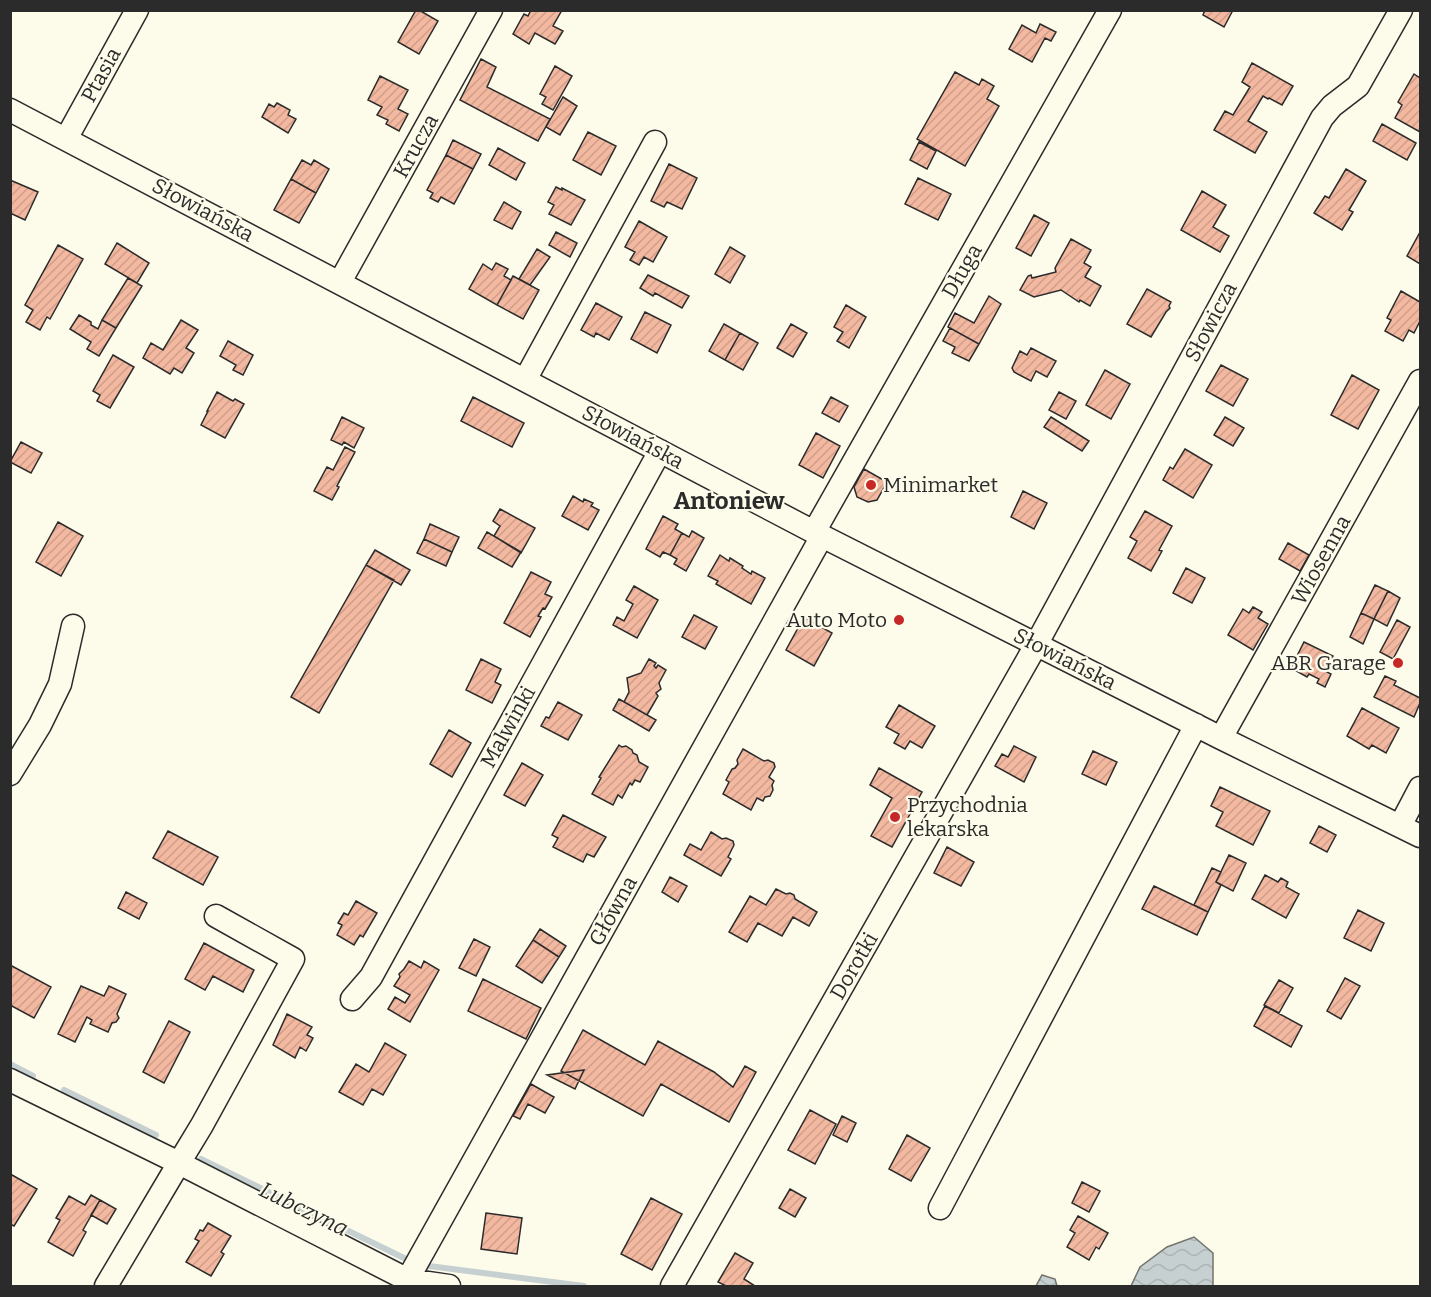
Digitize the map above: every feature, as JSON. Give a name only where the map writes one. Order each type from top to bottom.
[{"type":"street","name":"Ptasia","points":[[66,138],[137,10]]},
{"type":"street","name":"Krucza","points":[[340,282],[492,10]]},
{"type":"street","name":"Długa","points":[[818,534],[1110,10]]},
{"type":"street","name":"Słowicza","points":[[1036,645],[1322,118],[1332,106],[1359,86],[1401,10]]},
{"type":"street","name":"Słowiańska","points":[[10,110],[818,534],[1420,836]]},
{"type":"street","points":[[525,380],[655,142]]},
{"type":"street","name":"Wiosenna","points":[[1221,738],[1420,381]]},
{"type":"street","name":"Malwinki","points":[[352,999],[371,977],[660,451]]},
{"type":"street","name":"Główna","points":[[406,1283],[818,534]]},
{"type":"street","points":[[10,774],[40,725],[60,684],[72,626]]},
{"type":"street","name":"Dorotki","points":[[672,1287],[1036,645]]},
{"type":"street","points":[[940,1208],[1196,725]]},
{"type":"street","points":[[1400,826],[1420,788]]},
{"type":"street","points":[[106,1287],[202,1125],[293,959],[216,916]]},
{"type":"street","points":[[10,1080],[179,1163],[406,1283],[449,1287]]},
{"type":"water","points":[[1194,1237],[1213,1253],[1213,1286],[1131,1286],[1140,1267],[1167,1247]]},
{"type":"water","points":[[1042,1275],[1055,1279],[1057,1286],[1036,1286]]},
{"type":"building","points":[[416,10],[438,21],[419,54],[398,42]]},
{"type":"building","points":[[531,10],[562,10],[553,26],[563,31],[555,44],[535,33],[529,44],[513,34],[524,14],[528,16]]},
{"type":"building","points":[[1205,10],[1233,10],[1224,27],[1203,15]]},
{"type":"building","points":[[1040,24],[1056,32],[1051,41],[1045,38],[1032,62],[1009,49],[1022,25],[1036,33]]},
{"type":"building","points":[[481,59],[496,67],[487,87],[550,119],[538,141],[460,100]]},
{"type":"building","points":[[1252,63],[1293,86],[1282,105],[1263,96],[1248,121],[1267,132],[1255,153],[1214,130],[1225,111],[1233,115],[1250,87],[1242,82]]},
{"type":"building","points":[[555,66],[572,76],[553,110],[542,104],[546,97],[540,94]]},
{"type":"building","points":[[955,72],[979,85],[982,79],[994,86],[987,99],[999,106],[965,166],[917,139]]},
{"type":"building","points":[[1414,74],[1420,78],[1420,132],[1395,118],[1402,105],[1398,102]]},
{"type":"building","points":[[380,76],[408,90],[398,109],[408,114],[399,131],[386,124],[388,120],[377,115],[382,107],[368,100]]},
{"type":"building","points":[[563,97],[577,106],[560,135],[546,127]]},
{"type":"building","points":[[277,103],[290,110],[288,115],[296,119],[288,133],[262,117],[269,104],[274,107]]},
{"type":"building","points":[[1382,124],[1416,143],[1407,160],[1373,141]]},
{"type":"building","points":[[588,132],[616,146],[601,175],[573,160]]},
{"type":"building","points":[[453,140],[481,154],[473,169],[446,155]]},
{"type":"building","points":[[919,142],[936,151],[927,169],[910,160]]},
{"type":"building","points":[[498,148],[525,163],[516,180],[489,165]]},
{"type":"building","points":[[446,155],[473,169],[454,204],[441,197],[438,202],[430,198],[433,193],[427,190]]},
{"type":"building","points":[[302,160],[311,165],[314,160],[329,169],[316,193],[291,179]]},
{"type":"building","points":[[669,164],[697,178],[682,209],[667,202],[664,207],[651,201]]},
{"type":"building","points":[[1346,169],[1366,181],[1349,210],[1353,212],[1342,230],[1314,213],[1325,196],[1329,198]]},
{"type":"building","points":[[918,178],[951,194],[938,220],[905,204]]},
{"type":"building","points":[[291,179],[316,193],[299,223],[274,210]]},
{"type":"building","points":[[10,180],[38,192],[25,220],[10,213]]},
{"type":"building","points":[[556,187],[585,200],[571,225],[549,214],[554,205],[548,202]]},
{"type":"building","points":[[1202,191],[1226,205],[1213,227],[1229,236],[1220,252],[1181,230]]},
{"type":"building","points":[[504,202],[521,212],[512,229],[494,220]]},
{"type":"building","points":[[1034,215],[1049,223],[1031,256],[1016,248]]},
{"type":"building","points":[[639,221],[667,237],[653,262],[644,257],[639,265],[630,260],[635,252],[625,247]]},
{"type":"building","points":[[556,232],[577,243],[570,257],[549,245]]},
{"type":"building","points":[[1420,232],[1420,264],[1407,256]]},
{"type":"building","points":[[1071,239],[1091,250],[1084,263],[1091,267],[1085,277],[1101,286],[1090,306],[1080,300],[1079,302],[1061,290],[1034,297],[1020,290],[1028,276],[1031,275],[1032,278],[1056,272],[1055,268]]},
{"type":"building","points":[[117,243],[149,263],[137,283],[105,264]]},
{"type":"building","points":[[58,245],[83,259],[50,319],[47,317],[40,330],[26,322],[33,310],[25,305]]},
{"type":"building","points":[[730,247],[745,256],[730,283],[715,274]]},
{"type":"building","points":[[537,249],[550,257],[530,285],[519,279]]},
{"type":"building","points":[[496,263],[508,269],[504,276],[511,280],[497,305],[469,289],[483,264],[492,270]]},
{"type":"building","points":[[648,275],[689,296],[682,308],[655,293],[653,296],[640,288]]},
{"type":"building","points":[[513,276],[539,290],[523,319],[497,305]]},
{"type":"building","points":[[128,278],[142,286],[116,328],[102,320]]},
{"type":"building","points":[[1147,289],[1171,302],[1170,308],[1151,337],[1127,324]]},
{"type":"building","points":[[1401,291],[1420,302],[1420,321],[1414,333],[1409,330],[1403,341],[1385,331],[1391,320],[1387,318]]},
{"type":"building","points":[[989,296],[1001,304],[979,344],[948,327],[955,313],[974,323]]},
{"type":"building","points":[[596,303],[622,317],[609,340],[596,333],[594,337],[581,330]]},
{"type":"building","points":[[846,305],[866,317],[849,348],[837,341],[843,332],[834,327]]},
{"type":"building","points":[[645,312],[671,325],[657,353],[631,339]]},
{"type":"building","points":[[79,315],[98,329],[102,320],[116,328],[99,356],[87,349],[91,342],[70,329]]},
{"type":"building","points":[[181,320],[198,330],[186,348],[194,353],[182,373],[174,368],[170,374],[143,358],[151,343],[163,350]]},
{"type":"building","points":[[724,324],[740,333],[725,360],[709,351]]},
{"type":"building","points":[[791,324],[807,333],[793,357],[777,348]]},
{"type":"building","points":[[950,328],[979,344],[969,361],[952,353],[955,347],[943,341]]},
{"type":"building","points":[[740,333],[758,343],[743,370],[725,360]]},
{"type":"building","points":[[228,341],[253,355],[243,375],[233,370],[236,365],[220,356]]},
{"type":"building","points":[[1031,348],[1056,361],[1047,377],[1036,371],[1031,381],[1014,372],[1012,368],[1020,351],[1027,355]]},
{"type":"building","points":[[113,355],[134,367],[110,408],[97,401],[100,395],[93,391]]},
{"type":"building","points":[[1221,365],[1248,379],[1233,406],[1206,391]]},
{"type":"building","points":[[1105,370],[1130,384],[1111,419],[1086,405]]},
{"type":"building","points":[[1352,375],[1379,390],[1358,429],[1331,415]]},
{"type":"building","points":[[217,392],[244,404],[225,438],[201,425]]},
{"type":"building","points":[[1059,392],[1076,401],[1066,419],[1049,410]]},
{"type":"building","points":[[473,397],[524,423],[512,447],[461,421]]},
{"type":"building","points":[[831,397],[848,406],[839,422],[822,413]]},
{"type":"building","points":[[342,417],[364,428],[354,448],[344,442],[342,445],[331,440]]},
{"type":"building","points":[[1051,417],[1089,441],[1082,451],[1044,427]]},
{"type":"building","points":[[1225,417],[1244,428],[1233,446],[1214,435]]},
{"type":"building","points":[[816,433],[840,446],[823,478],[799,465]]},
{"type":"building","points":[[21,442],[42,453],[31,473],[10,462]]},
{"type":"building","points":[[345,447],[355,452],[332,500],[314,491],[327,467],[333,470]]},
{"type":"building","points":[[1185,449],[1212,465],[1193,498],[1163,480],[1170,467],[1173,469]]},
{"type":"building","name":"Minimarket","points":[[864,469],[887,482],[877,500],[868,502],[857,497],[854,487]]},
{"type":"building","points":[[1023,491],[1047,503],[1034,529],[1011,517]]},
{"type":"building","points":[[573,496],[583,502],[584,499],[593,503],[591,506],[599,510],[588,530],[562,516]]},
{"type":"building","points":[[500,509],[535,528],[521,553],[494,536],[500,526],[493,521]]},
{"type":"building","points":[[1145,511],[1172,526],[1151,571],[1128,558],[1137,541],[1130,537]]},
{"type":"building","points":[[663,516],[678,524],[675,529],[682,533],[670,555],[663,552],[660,557],[646,549]]},
{"type":"building","points":[[58,522],[83,536],[61,576],[36,562]]},
{"type":"building","points":[[430,524],[459,537],[452,552],[424,539]]},
{"type":"building","points":[[692,531],[704,538],[686,571],[674,564],[677,559],[670,555],[682,533],[689,537]]},
{"type":"building","points":[[487,532],[521,552],[512,567],[478,548]]},
{"type":"building","points":[[424,539],[452,552],[446,566],[417,553]]},
{"type":"building","points":[[1288,543],[1309,555],[1300,571],[1279,559]]},
{"type":"building","points":[[375,550],[410,570],[401,585],[366,565]]},
{"type":"building","points":[[720,555],[729,561],[730,558],[751,574],[752,571],[765,578],[751,604],[716,584],[718,581],[708,576]]},
{"type":"building","points":[[366,565],[394,580],[319,713],[291,697]]},
{"type":"building","points":[[1186,568],[1205,578],[1192,603],[1173,593]]},
{"type":"building","points":[[531,572],[551,582],[545,594],[552,597],[538,616],[541,617],[530,637],[504,623]]},
{"type":"building","points":[[1375,585],[1388,591],[1374,619],[1361,613]]},
{"type":"building","points":[[634,586],[658,600],[637,638],[613,625],[617,617],[624,621],[633,604],[626,600]]},
{"type":"building","points":[[1388,591],[1400,598],[1387,626],[1374,619]]},
{"type":"building","points":[[1253,607],[1262,612],[1258,618],[1268,624],[1253,650],[1228,635],[1243,609],[1249,613]]},
{"type":"building","points":[[1361,613],[1374,619],[1363,644],[1350,637]]},
{"type":"building","points":[[694,615],[717,627],[705,649],[682,637]]},
{"type":"building","points":[[804,617],[832,633],[814,666],[786,650]]},
{"type":"building","points":[[1397,620],[1410,627],[1393,659],[1380,652]]},
{"type":"building","points":[[1304,642],[1333,656],[1325,671],[1331,674],[1325,687],[1317,683],[1319,679],[1309,674],[1307,677],[1291,668]]},
{"type":"building","points":[[481,659],[501,669],[495,682],[501,685],[492,703],[466,690]]},
{"type":"building","points":[[649,659],[656,663],[654,666],[656,668],[658,665],[666,670],[659,683],[661,689],[656,693],[658,696],[647,715],[624,702],[629,692],[627,678],[641,673]]},
{"type":"building","points":[[1385,676],[1396,681],[1394,685],[1420,698],[1414,717],[1374,697]]},
{"type":"building","points":[[619,699],[656,720],[649,731],[613,710]]},
{"type":"building","points":[[558,702],[582,715],[568,740],[541,726],[546,717],[549,718]]},
{"type":"building","points":[[899,705],[935,726],[922,748],[910,741],[905,749],[894,743],[899,734],[886,727]]},
{"type":"building","points":[[1362,708],[1399,728],[1386,753],[1372,745],[1369,749],[1347,736]]},
{"type":"building","points":[[449,730],[471,743],[452,777],[430,764]]},
{"type":"building","points":[[619,745],[632,750],[639,762],[648,767],[640,782],[635,780],[632,785],[630,783],[622,798],[618,795],[613,805],[592,794],[601,778],[599,777]]},
{"type":"building","points":[[1014,746],[1036,757],[1024,782],[995,766],[1002,754],[1008,757]]},
{"type":"building","points":[[743,749],[764,761],[774,763],[775,767],[769,777],[774,781],[770,796],[765,797],[763,801],[757,798],[751,810],[723,794],[729,782],[726,780],[738,764],[737,760]]},
{"type":"building","points":[[1093,751],[1117,762],[1106,785],[1082,774]]},
{"type":"building","points":[[522,763],[543,775],[525,806],[504,795]]},
{"type":"building","name":"Przychodnia lekarska","points":[[879,768],[922,792],[892,847],[871,836],[892,798],[870,785]]},
{"type":"building","points":[[1220,787],[1270,811],[1253,845],[1216,826],[1223,812],[1211,806]]},
{"type":"building","points":[[563,815],[606,837],[594,857],[587,854],[583,862],[553,847],[558,838],[552,835]]},
{"type":"building","points":[[1319,826],[1336,835],[1327,852],[1310,843]]},
{"type":"building","points":[[168,831],[218,857],[203,885],[153,858]]},
{"type":"building","points":[[711,832],[722,839],[733,841],[734,845],[728,857],[731,859],[721,876],[684,855],[690,844],[701,850]]},
{"type":"building","points":[[947,847],[974,862],[961,886],[934,873]]},
{"type":"building","points":[[1229,855],[1246,863],[1233,891],[1216,882]]},
{"type":"building","points":[[1212,868],[1221,872],[1216,882],[1221,885],[1208,912],[1194,905]]},
{"type":"building","points":[[1265,875],[1278,882],[1281,878],[1288,882],[1286,887],[1299,894],[1286,918],[1252,899]]},
{"type":"building","points":[[670,877],[687,886],[678,902],[662,892]]},
{"type":"building","points":[[1154,886],[1208,912],[1197,935],[1142,909]]},
{"type":"building","points":[[776,889],[794,895],[795,899],[817,912],[809,926],[793,917],[782,936],[758,923],[747,942],[729,932],[750,896],[766,905]]},
{"type":"building","points":[[126,892],[147,903],[139,919],[118,908]]},
{"type":"building","points":[[356,901],[377,913],[363,937],[360,935],[354,945],[337,935],[342,925],[338,923],[344,913],[348,915]]},
{"type":"building","points":[[1358,910],[1384,923],[1371,951],[1344,938]]},
{"type":"building","points":[[540,929],[566,946],[559,957],[533,940]]},
{"type":"building","points":[[474,939],[490,947],[476,976],[459,968]]},
{"type":"building","points":[[533,940],[559,957],[542,983],[516,966]]},
{"type":"building","points":[[204,943],[254,970],[243,992],[213,976],[205,990],[185,979]]},
{"type":"building","points":[[409,961],[421,968],[424,961],[439,970],[410,1022],[388,1009],[395,997],[405,1003],[410,995],[394,986],[400,977],[399,974]]},
{"type":"building","points":[[10,965],[51,987],[34,1018],[10,1005]]},
{"type":"building","points":[[1345,978],[1360,986],[1341,1019],[1327,1011]]},
{"type":"building","points":[[483,979],[541,1008],[526,1039],[468,1011]]},
{"type":"building","points":[[1279,980],[1293,988],[1279,1013],[1264,1005]]},
{"type":"building","points":[[81,986],[104,996],[109,986],[126,994],[117,1014],[119,1018],[112,1023],[108,1032],[90,1024],[92,1020],[87,1017],[75,1042],[58,1034]]},
{"type":"building","points":[[1265,1006],[1302,1026],[1291,1047],[1254,1026]]},
{"type":"building","points":[[287,1014],[312,1027],[307,1035],[313,1038],[306,1051],[300,1047],[295,1058],[273,1045]]},
{"type":"building","points":[[169,1021],[190,1032],[164,1083],[143,1072]]},
{"type":"building","points":[[583,1030],[645,1065],[658,1041],[714,1072],[733,1087],[745,1066],[756,1072],[729,1122],[661,1084],[643,1116],[561,1071]]},
{"type":"building","points":[[385,1043],[406,1055],[383,1095],[372,1089],[363,1105],[339,1092],[356,1064],[369,1072]]},
{"type":"building","points":[[584,1070],[575,1089],[547,1075]]},
{"type":"building","points":[[531,1084],[554,1097],[545,1113],[528,1104],[520,1119],[513,1116]]},
{"type":"building","points":[[810,1110],[836,1124],[815,1164],[788,1150]]},
{"type":"building","points":[[842,1116],[856,1123],[847,1142],[833,1135]]},
{"type":"building","points":[[907,1135],[930,1148],[911,1181],[889,1169]]},
{"type":"building","points":[[12,1175],[37,1189],[14,1226],[10,1224],[10,1177]]},
{"type":"building","points":[[1082,1182],[1100,1191],[1089,1212],[1072,1203]]},
{"type":"building","points":[[790,1189],[806,1198],[795,1217],[779,1208]]},
{"type":"building","points":[[91,1195],[100,1200],[83,1230],[86,1232],[73,1256],[48,1242],[60,1220],[56,1218],[69,1196],[85,1205]]},
{"type":"building","points":[[651,1198],[682,1214],[652,1270],[621,1254]]},
{"type":"building","points":[[100,1200],[116,1209],[107,1224],[91,1215]]},
{"type":"building","points":[[486,1213],[522,1218],[517,1254],[481,1249]]},
{"type":"building","points":[[1078,1216],[1108,1233],[1099,1249],[1096,1247],[1089,1260],[1067,1247],[1075,1233],[1070,1230]]},
{"type":"building","points":[[208,1223],[231,1236],[211,1276],[186,1262],[199,1241],[195,1239],[200,1230],[203,1231]]},
{"type":"building","points":[[735,1253],[753,1263],[744,1279],[755,1286],[726,1286],[718,1282]]},
{"type":"waterway","name":"Lubczyna","points":[[10,1064],[33,1076]]},
{"type":"waterway","name":"Lubczyna","points":[[64,1090],[156,1135]]},
{"type":"waterway","name":"Lubczyna","points":[[201,1159],[406,1259]]},
{"type":"waterway","name":"Lubczyna","points":[[429,1266],[584,1286]]},
{"type":"place","name":"Minimarket","points":[[871,485]]},
{"type":"place","name":"Auto Moto","points":[[899,620]]},
{"type":"place","name":"ABR Garage","points":[[1398,663]]},
{"type":"place","name":"Przychodnia lekarska","points":[[895,817]]},
{"type":"district","name":"Antoniew","points":[[729,501]]}]
